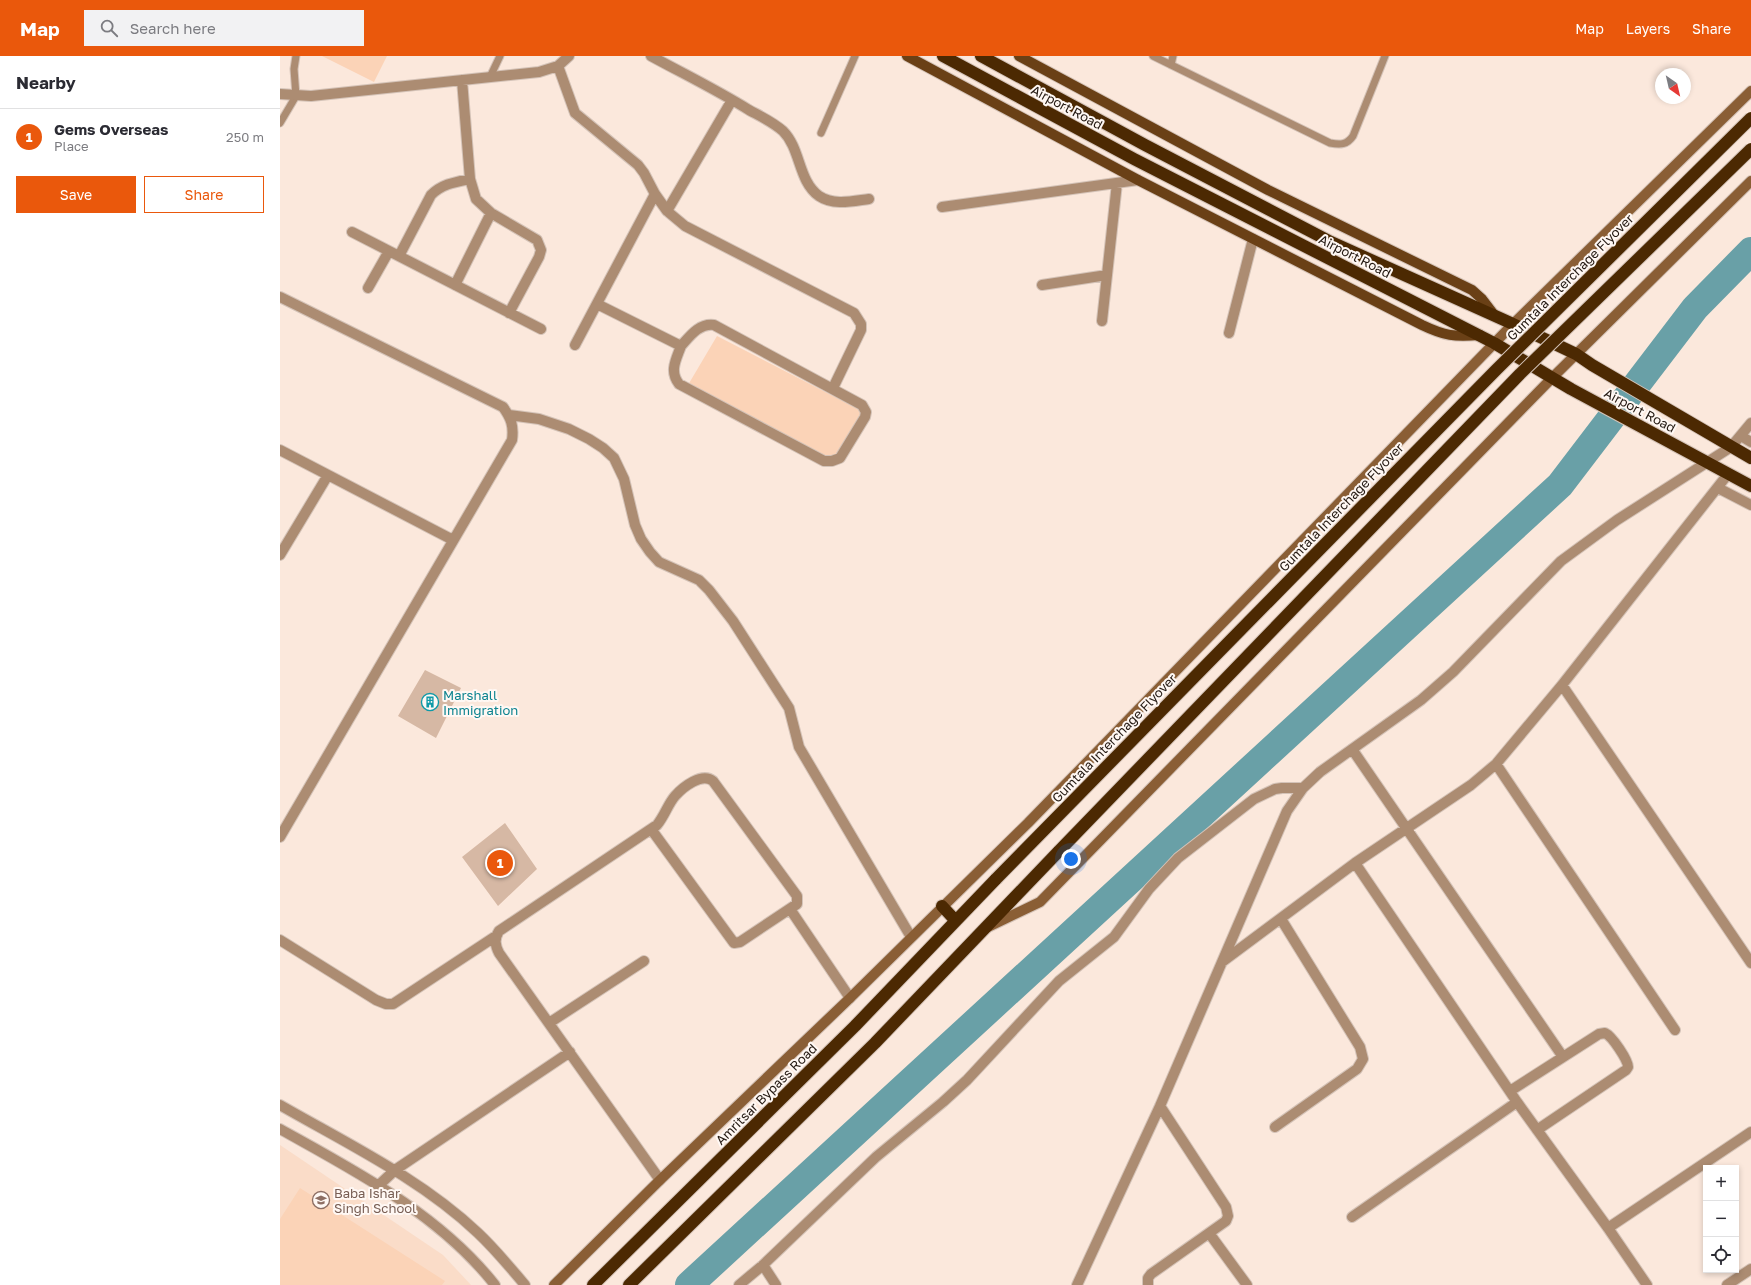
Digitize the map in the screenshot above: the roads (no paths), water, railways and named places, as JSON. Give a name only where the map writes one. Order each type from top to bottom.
[{"type":"highway","name":"Airport Road","points":[[943,56],[1134,159],[1480,335],[1571,389],[1751,486]]},
{"type":"highway","name":"Airport Road","points":[[981,56],[1331,242],[1576,354],[1592,365],[1751,458]]},
{"type":"highway","name":"Gumtala Interchage Flyover","points":[[955,920],[1490,375],[1751,118]]},
{"type":"highway","points":[[629,1285],[876,1043],[1059,851],[1520,374],[1751,148]]},
{"type":"highway","points":[[942,906],[955,920]]},
{"type":"highway","name":"Amritsar Bypass Road","points":[[593,1285],[855,1026],[955,920]]},
{"type":"main road","points":[[906,56],[1138,180],[1422,325],[1444,335],[1458,337],[1480,335]]},
{"type":"main road","points":[[1019,56],[1268,190],[1472,290],[1482,299],[1495,316]]},
{"type":"street","points":[[280,94],[296,96],[539,72],[558,66],[569,56]]},
{"type":"street","points":[[651,56],[732,100],[783,131],[789,139],[806,181],[813,191],[820,197],[829,201],[840,202],[870,199]]},
{"type":"street","points":[[558,66],[575,113],[638,165],[667,211],[685,226],[854,313],[861,324],[861,330],[833,388]]},
{"type":"street","points":[[462,80],[470,179],[476,198],[491,213],[534,237],[540,245],[541,250],[509,313]]},
{"type":"street","points":[[554,1285],[660,1180],[850,998],[911,936],[1028,823],[1494,343],[1751,91]]},
{"type":"street","points":[[667,211],[732,100]]},
{"type":"street","points":[[399,256],[431,196],[436,190],[448,184],[470,179]]},
{"type":"street","points":[[942,206],[1138,180]]},
{"type":"street","points":[[987,927],[1040,902],[1552,378],[1751,181]]},
{"type":"street","points":[[1102,321],[1117,183]]},
{"type":"street","points":[[574,345],[655,194]]},
{"type":"street","points":[[455,285],[491,213]]},
{"type":"street","points":[[352,232],[541,329]]},
{"type":"street","points":[[1229,333],[1253,239]]},
{"type":"street","points":[[368,288],[388,251]]},
{"type":"street","points":[[1042,285],[1107,275]]},
{"type":"street","points":[[280,297],[502,407],[509,415],[513,427],[512,440],[280,837]]},
{"type":"street","points":[[597,304],[681,346]]},
{"type":"street","points":[[709,324],[714,325],[862,405],[866,412],[865,417],[840,458],[828,462],[679,384],[673,371],[681,346],[698,329],[709,324]]},
{"type":"street","points":[[509,415],[539,419],[569,429],[603,448],[614,458],[624,480],[635,525],[641,539],[659,562],[699,580],[709,590],[732,621],[789,708],[799,747],[911,936]]},
{"type":"street","points":[[1077,1285],[1160,1106],[1287,811],[1302,788],[1320,772],[1421,700],[1453,672],[1544,577],[1576,549],[1617,520],[1731,447],[1751,423]]},
{"type":"street","points":[[1741,436],[1751,442]]},
{"type":"street","points":[[280,450],[453,540]]},
{"type":"street","points":[[1222,962],[1355,863],[1471,785],[1496,764],[1562,685],[1728,474]]},
{"type":"street","points":[[280,555],[328,475]]},
{"type":"street","points":[[1718,488],[1751,505]]},
{"type":"street","points":[[1562,685],[1751,963]]},
{"type":"street","points":[[1352,749],[1563,1057]]},
{"type":"street","points":[[1496,764],[1675,1030]]},
{"type":"street","points":[[280,940],[376,1000],[386,1004],[393,1004],[496,936],[499,932],[651,829],[665,815],[678,792],[700,779],[711,779],[797,896],[797,904],[740,942],[734,943],[651,829]]},
{"type":"street","points":[[739,1285],[763,1265],[876,1157],[967,1080],[1059,981],[1114,937],[1149,889],[1178,858],[1254,799],[1275,789],[1302,788]]},
{"type":"street","points":[[1355,863],[1510,1092],[1647,1285]]},
{"type":"street","points":[[790,909],[850,998]]},
{"type":"street","points":[[1275,1127],[1358,1069],[1363,1059],[1360,1047],[1281,919]]},
{"type":"street","points":[[496,936],[495,942],[499,953],[660,1180]]},
{"type":"street","points":[[549,1023],[644,961]]},
{"type":"street","points":[[1510,1092],[1600,1034],[1605,1033],[1610,1036],[1627,1060],[1628,1067],[1623,1072],[1537,1130]]},
{"type":"street","points":[[379,1185],[395,1170],[570,1052]]},
{"type":"street","points":[[1352,1216],[1517,1102]]},
{"type":"street","points":[[280,1105],[395,1170],[426,1190],[478,1233],[506,1262],[525,1285]]},
{"type":"street","points":[[1148,1285],[1148,1278],[1151,1274],[1226,1221],[1228,1216],[1226,1207],[1160,1106]]},
{"type":"street","points":[[280,1129],[379,1185],[426,1219],[474,1260],[495,1285]]},
{"type":"street","points":[[1608,1228],[1751,1132]]},
{"type":"street","points":[[1209,1233],[1247,1285]]},
{"type":"street","points":[[763,1265],[776,1285]]},
{"type":"street","points":[[1727,1285],[1751,1269]]},
{"type":"lane","points":[[280,123],[296,96],[294,75],[296,56]]},
{"type":"lane","points":[[490,77],[500,56]]},
{"type":"lane","points":[[821,133],[856,56]]},
{"type":"lane","points":[[1153,56],[1330,143],[1338,145],[1349,141],[1353,136],[1385,56]]},
{"type":"lane","points":[[1171,65],[1173,56]]},
{"type":"waterway","points":[[689,1285],[1560,485],[1695,308],[1751,251]]},
{"type":"place","name":"Marshall Immigration","points":[[430,702]]},
{"type":"place","name":"Gems Overseas","points":[[500,863]]},
{"type":"place","name":"Baba Ishar Singh School","points":[[321,1200]]}]
